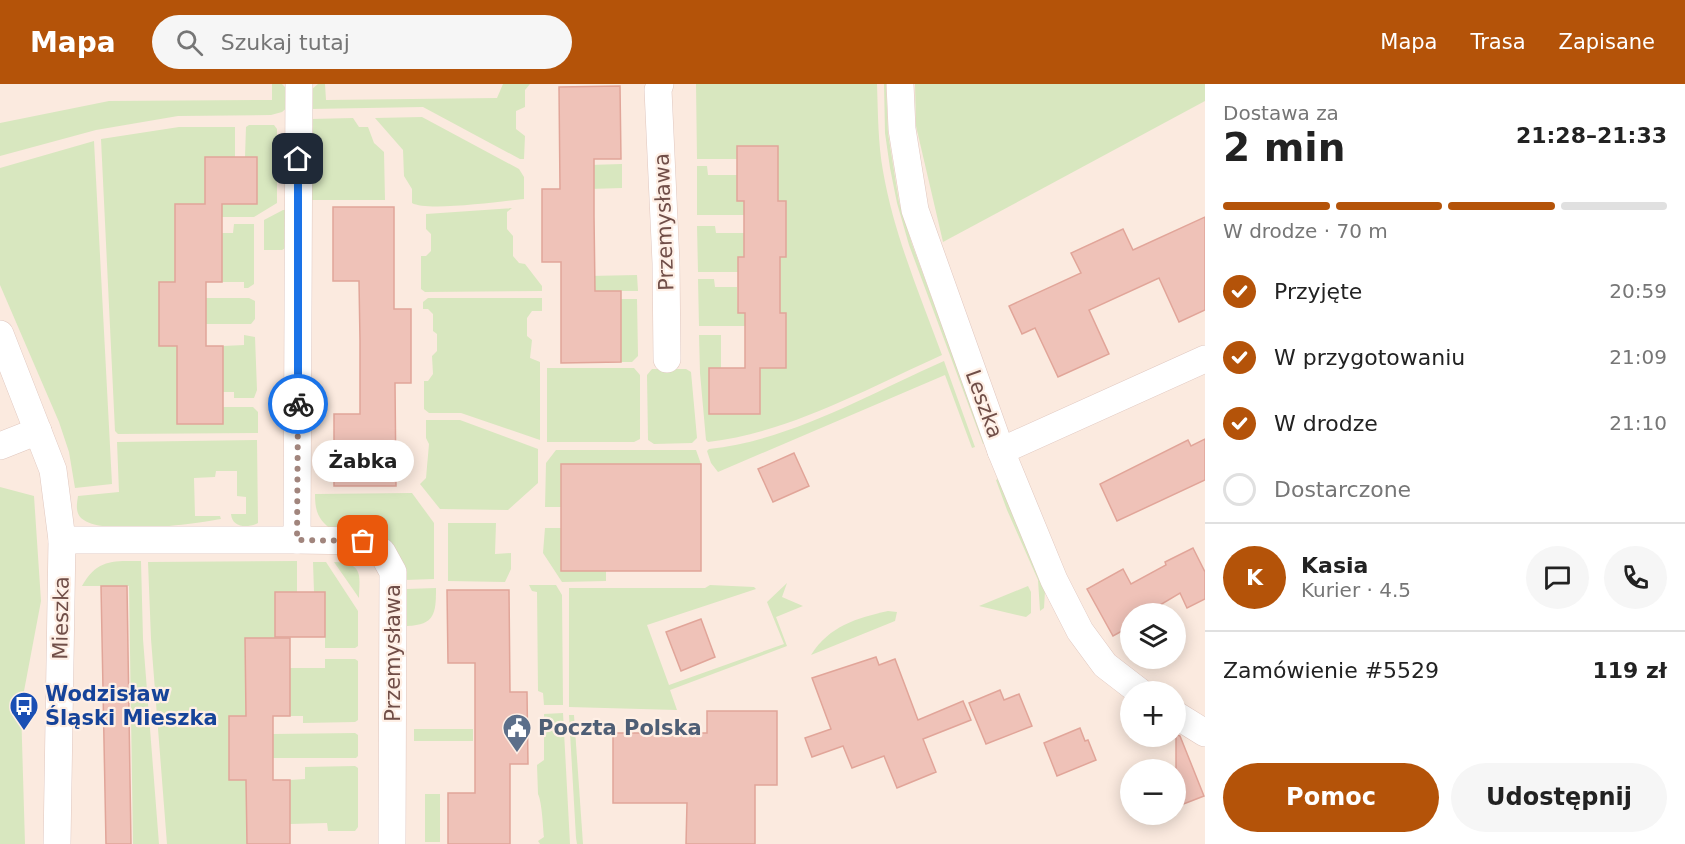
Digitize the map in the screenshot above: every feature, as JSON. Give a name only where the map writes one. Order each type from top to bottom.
[{"type":"street","points":[[297,540],[299,84]]},
{"type":"street","name":"Przemysława","points":[[660,84],[658,90],[666,263],[667,359]]},
{"type":"street","name":"Leszka","points":[[900,84],[902,129],[915,210],[1001,451],[1054,580],[1080,631],[1105,665],[1126,681]]},
{"type":"street","name":"Mieszka","points":[[0,334],[53,470],[62,540],[57,844]]},
{"type":"street","points":[[1001,451],[1205,360]]},
{"type":"street","points":[[0,446],[38,431]]},
{"type":"street","name":"Przemysława","points":[[62,540],[363,541],[382,552],[393,572],[392,844]]},
{"type":"street","points":[[1186,721],[1205,733]]},
{"type":"green space","points":[[272,84],[282,84],[287,89],[289,106],[282,112],[271,115],[178,116],[96,130],[0,156],[0,123],[109,101],[272,100]]},
{"type":"green space","points":[[318,84],[325,84],[326,100],[497,98],[503,84],[530,84],[525,90],[525,107],[516,111],[516,129],[525,136],[524,159],[520,159],[423,107],[310,109],[312,89]]},
{"type":"green space","points":[[696,84],[877,84],[880,150],[888,195],[908,264],[942,355],[828,408],[798,419],[738,437],[708,442],[706,440],[699,335],[721,335],[721,368],[709,368],[710,414],[760,414],[760,368],[786,367],[786,314],[780,313],[780,257],[786,256],[786,202],[778,201],[778,146],[737,146],[737,159],[697,159]]},
{"type":"green space","points":[[884,84],[886,84],[888,133],[899,202],[912,244],[985,443],[983,444],[909,245],[897,203],[885,133]]},
{"type":"green space","points":[[915,84],[1205,84],[1205,101],[943,242],[916,126]]},
{"type":"green space","points":[[422,117],[519,169],[524,177],[524,199],[448,206],[412,203],[412,189],[404,176],[403,150],[375,118]]},
{"type":"green space","points":[[353,118],[359,127],[368,127],[374,143],[384,152],[385,200],[311,200],[311,119]]},
{"type":"green space","points":[[274,125],[277,129],[277,203],[254,217],[222,217],[222,204],[257,204],[257,158],[245,157],[246,127]]},
{"type":"green space","points":[[179,127],[235,127],[235,157],[205,204],[175,204],[175,282],[159,283],[159,345],[177,346],[177,424],[223,424],[223,407],[253,407],[258,412],[258,433],[118,434],[115,431],[101,139]]},
{"type":"green space","points":[[94,141],[112,484],[75,488],[69,452],[59,422],[0,285],[0,168]]},
{"type":"green space","points":[[622,164],[622,188],[589,189],[589,165]]},
{"type":"green space","points":[[697,166],[707,166],[708,175],[737,175],[737,201],[744,201],[744,215],[697,215]]},
{"type":"green space","points":[[512,208],[507,212],[507,229],[513,236],[513,256],[519,263],[525,264],[542,286],[542,291],[425,292],[421,289],[421,256],[426,256],[431,251],[431,234],[426,229],[426,214]]},
{"type":"green space","points":[[283,210],[290,210],[287,247],[282,250],[264,250],[264,220]]},
{"type":"green space","points":[[234,224],[254,224],[254,284],[248,288],[244,288],[244,282],[222,282],[222,233],[233,233]]},
{"type":"green space","points":[[697,226],[715,226],[716,233],[744,233],[744,257],[738,257],[738,272],[698,272]]},
{"type":"green space","points":[[637,275],[638,291],[589,291],[589,276]]},
{"type":"green space","points":[[698,279],[714,279],[715,287],[737,287],[738,313],[745,313],[745,326],[699,326]]},
{"type":"green space","points":[[206,298],[249,298],[255,301],[255,319],[251,324],[206,324]]},
{"type":"green space","points":[[428,298],[542,298],[542,311],[532,311],[527,318],[527,336],[532,340],[530,358],[540,362],[540,440],[461,413],[429,413],[424,409],[424,381],[428,381],[433,374],[432,356],[437,351],[437,334],[433,331],[433,314],[428,309],[423,309],[423,302]]},
{"type":"green space","points":[[621,299],[637,299],[638,356],[632,362],[621,362]]},
{"type":"green space","points":[[244,335],[255,337],[257,390],[254,398],[234,398],[234,392],[223,392],[223,346],[244,345]]},
{"type":"green space","points":[[944,361],[975,447],[972,448],[945,375],[718,472],[711,463],[707,451],[709,449],[740,444],[800,426]]},
{"type":"green space","points":[[547,368],[634,368],[640,375],[640,439],[634,442],[547,442]]},
{"type":"green space","points":[[652,369],[686,369],[691,372],[697,438],[692,443],[654,444],[648,440],[647,375]]},
{"type":"green space","points":[[426,420],[460,420],[538,449],[538,483],[508,510],[440,509],[420,484],[426,478],[429,444],[426,438]]},
{"type":"green space","points":[[257,440],[258,523],[241,526],[232,519],[231,514],[246,514],[246,497],[237,496],[237,471],[216,471],[215,477],[194,478],[195,516],[220,516],[221,519],[170,526],[127,528],[92,524],[81,518],[78,513],[78,496],[119,492],[117,442]]},
{"type":"green space","points":[[556,450],[696,450],[701,464],[561,464],[561,507],[545,507],[546,463]]},
{"type":"green space","points":[[998,479],[1045,591],[1044,608],[1040,611],[1038,580],[1007,510],[996,480]]},
{"type":"green space","points":[[0,487],[34,496],[41,601],[21,707],[25,844],[0,844]]},
{"type":"green space","points":[[412,493],[434,523],[434,579],[405,580],[335,533],[319,516],[315,501],[315,494]]},
{"type":"green space","points":[[448,523],[496,523],[495,554],[511,553],[511,569],[505,582],[448,581]]},
{"type":"green space","points":[[545,528],[561,528],[561,571],[606,571],[606,581],[562,582],[543,553]]},
{"type":"green space","points":[[141,561],[143,639],[159,844],[133,844],[129,586],[82,586],[94,571],[107,563]]},
{"type":"green space","points":[[297,561],[297,592],[275,592],[275,638],[245,638],[246,716],[229,717],[229,780],[246,780],[247,844],[167,844],[151,639],[148,562]]},
{"type":"green space","points":[[313,562],[326,562],[358,611],[358,646],[355,648],[325,648],[325,592],[314,592]]},
{"type":"green space","points":[[334,562],[350,565],[358,571],[359,598]]},
{"type":"green space","points":[[787,583],[782,597],[803,606],[776,617],[787,646],[670,690],[677,710],[569,707],[569,588],[705,588],[710,585],[754,587],[756,589],[647,625],[669,685],[784,644],[767,602]]},
{"type":"green space","points":[[529,585],[556,585],[562,595],[563,705],[544,705],[543,693],[538,691],[537,592],[532,591]]},
{"type":"green space","points":[[1028,586],[1031,592],[1031,613],[1026,617],[979,606]]},
{"type":"green space","points":[[436,588],[432,616],[423,623],[407,626],[406,589]]},
{"type":"green space","points":[[888,611],[897,612],[895,621],[811,655],[818,645],[835,630],[855,620]]},
{"type":"green space","points":[[325,659],[355,659],[358,661],[358,720],[355,722],[303,723],[303,716],[290,716],[290,668],[325,668]]},
{"type":"green space","points":[[563,713],[570,844],[540,844],[538,841],[544,837],[538,794],[537,765],[544,760],[544,714]]},
{"type":"green space","points":[[569,715],[574,715],[583,844],[577,844],[576,838]]},
{"type":"green space","points":[[414,729],[473,729],[473,741],[414,741]]},
{"type":"green space","points":[[355,733],[358,735],[358,756],[356,758],[273,758],[273,734]]},
{"type":"green space","points":[[355,766],[358,768],[358,827],[355,831],[328,831],[327,823],[290,824],[290,780],[305,779],[305,767]]},
{"type":"green space","points":[[425,794],[440,794],[440,842],[425,842]]},
{"type":"building","points":[[620,86],[621,159],[594,159],[594,216],[595,291],[621,291],[621,362],[561,363],[561,262],[542,262],[542,189],[560,189],[559,87]]},
{"type":"building","points":[[737,146],[778,146],[778,201],[786,201],[786,257],[780,257],[780,313],[786,313],[786,368],[760,368],[760,414],[709,414],[709,368],[745,368],[745,313],[738,313],[738,257],[744,257],[744,201],[737,201]]},
{"type":"building","points":[[205,157],[257,157],[257,204],[222,204],[222,282],[206,282],[206,346],[223,346],[223,424],[177,424],[177,346],[159,346],[159,282],[175,282],[175,204],[205,204]]},
{"type":"building","points":[[333,207],[394,207],[394,309],[411,309],[411,383],[395,383],[396,486],[334,486],[334,414],[360,414],[360,341],[359,281],[333,281]]},
{"type":"building","points":[[1205,217],[1205,310],[1179,322],[1159,278],[1089,310],[1109,354],[1058,377],[1035,328],[1022,334],[1009,306],[1081,273],[1071,253],[1123,229],[1133,250]]},
{"type":"building","points":[[1205,439],[1205,480],[1117,521],[1100,484],[1188,440],[1191,446]]},
{"type":"building","points":[[794,453],[809,486],[773,502],[758,469]]},
{"type":"building","points":[[561,464],[701,464],[701,571],[561,571]]},
{"type":"building","points":[[1193,548],[1205,572],[1205,599],[1187,608],[1180,593],[1163,603],[1120,603],[1120,632],[1113,636],[1087,589],[1123,569],[1131,584],[1166,565],[1165,562]]},
{"type":"building","points":[[101,586],[127,586],[131,844],[106,844]]},
{"type":"building","points":[[447,590],[509,590],[510,692],[527,692],[528,764],[510,764],[510,844],[448,844],[448,793],[475,793],[475,663],[448,663]]},
{"type":"building","points":[[275,592],[325,592],[325,637],[275,637]]},
{"type":"building","points":[[701,619],[715,657],[681,671],[666,632]]},
{"type":"building","points":[[245,638],[290,638],[290,716],[273,716],[273,780],[290,780],[290,844],[247,844],[246,780],[229,780],[229,716],[246,716]]},
{"type":"building","points":[[876,657],[879,665],[895,659],[918,720],[963,701],[971,720],[923,739],[936,772],[897,788],[884,756],[852,768],[843,746],[812,757],[805,738],[831,729],[812,678]]},
{"type":"building","points":[[1000,690],[1004,700],[1019,694],[1032,726],[986,744],[969,703]]},
{"type":"building","points":[[707,711],[777,711],[777,785],[755,785],[755,844],[686,844],[687,803],[613,803],[613,733],[707,733]]},
{"type":"building","points":[[1080,728],[1096,760],[1057,776],[1044,743]]},
{"type":"building","points":[[1176,747],[1184,747],[1204,796],[1186,803],[1186,759],[1176,759]]},
{"type":"way so far","points":[[298,404],[297,540],[363,541]]},
{"type":"place","name":"Żabka","points":[[363,541]]},
{"type":"place","name":"Wodzisław Śląski Mieszka","points":[[24,732]]},
{"type":"place","name":"Poczta Polska","points":[[517,754]]},
{"type":"route","points":[[298,159],[298,404]]}]
